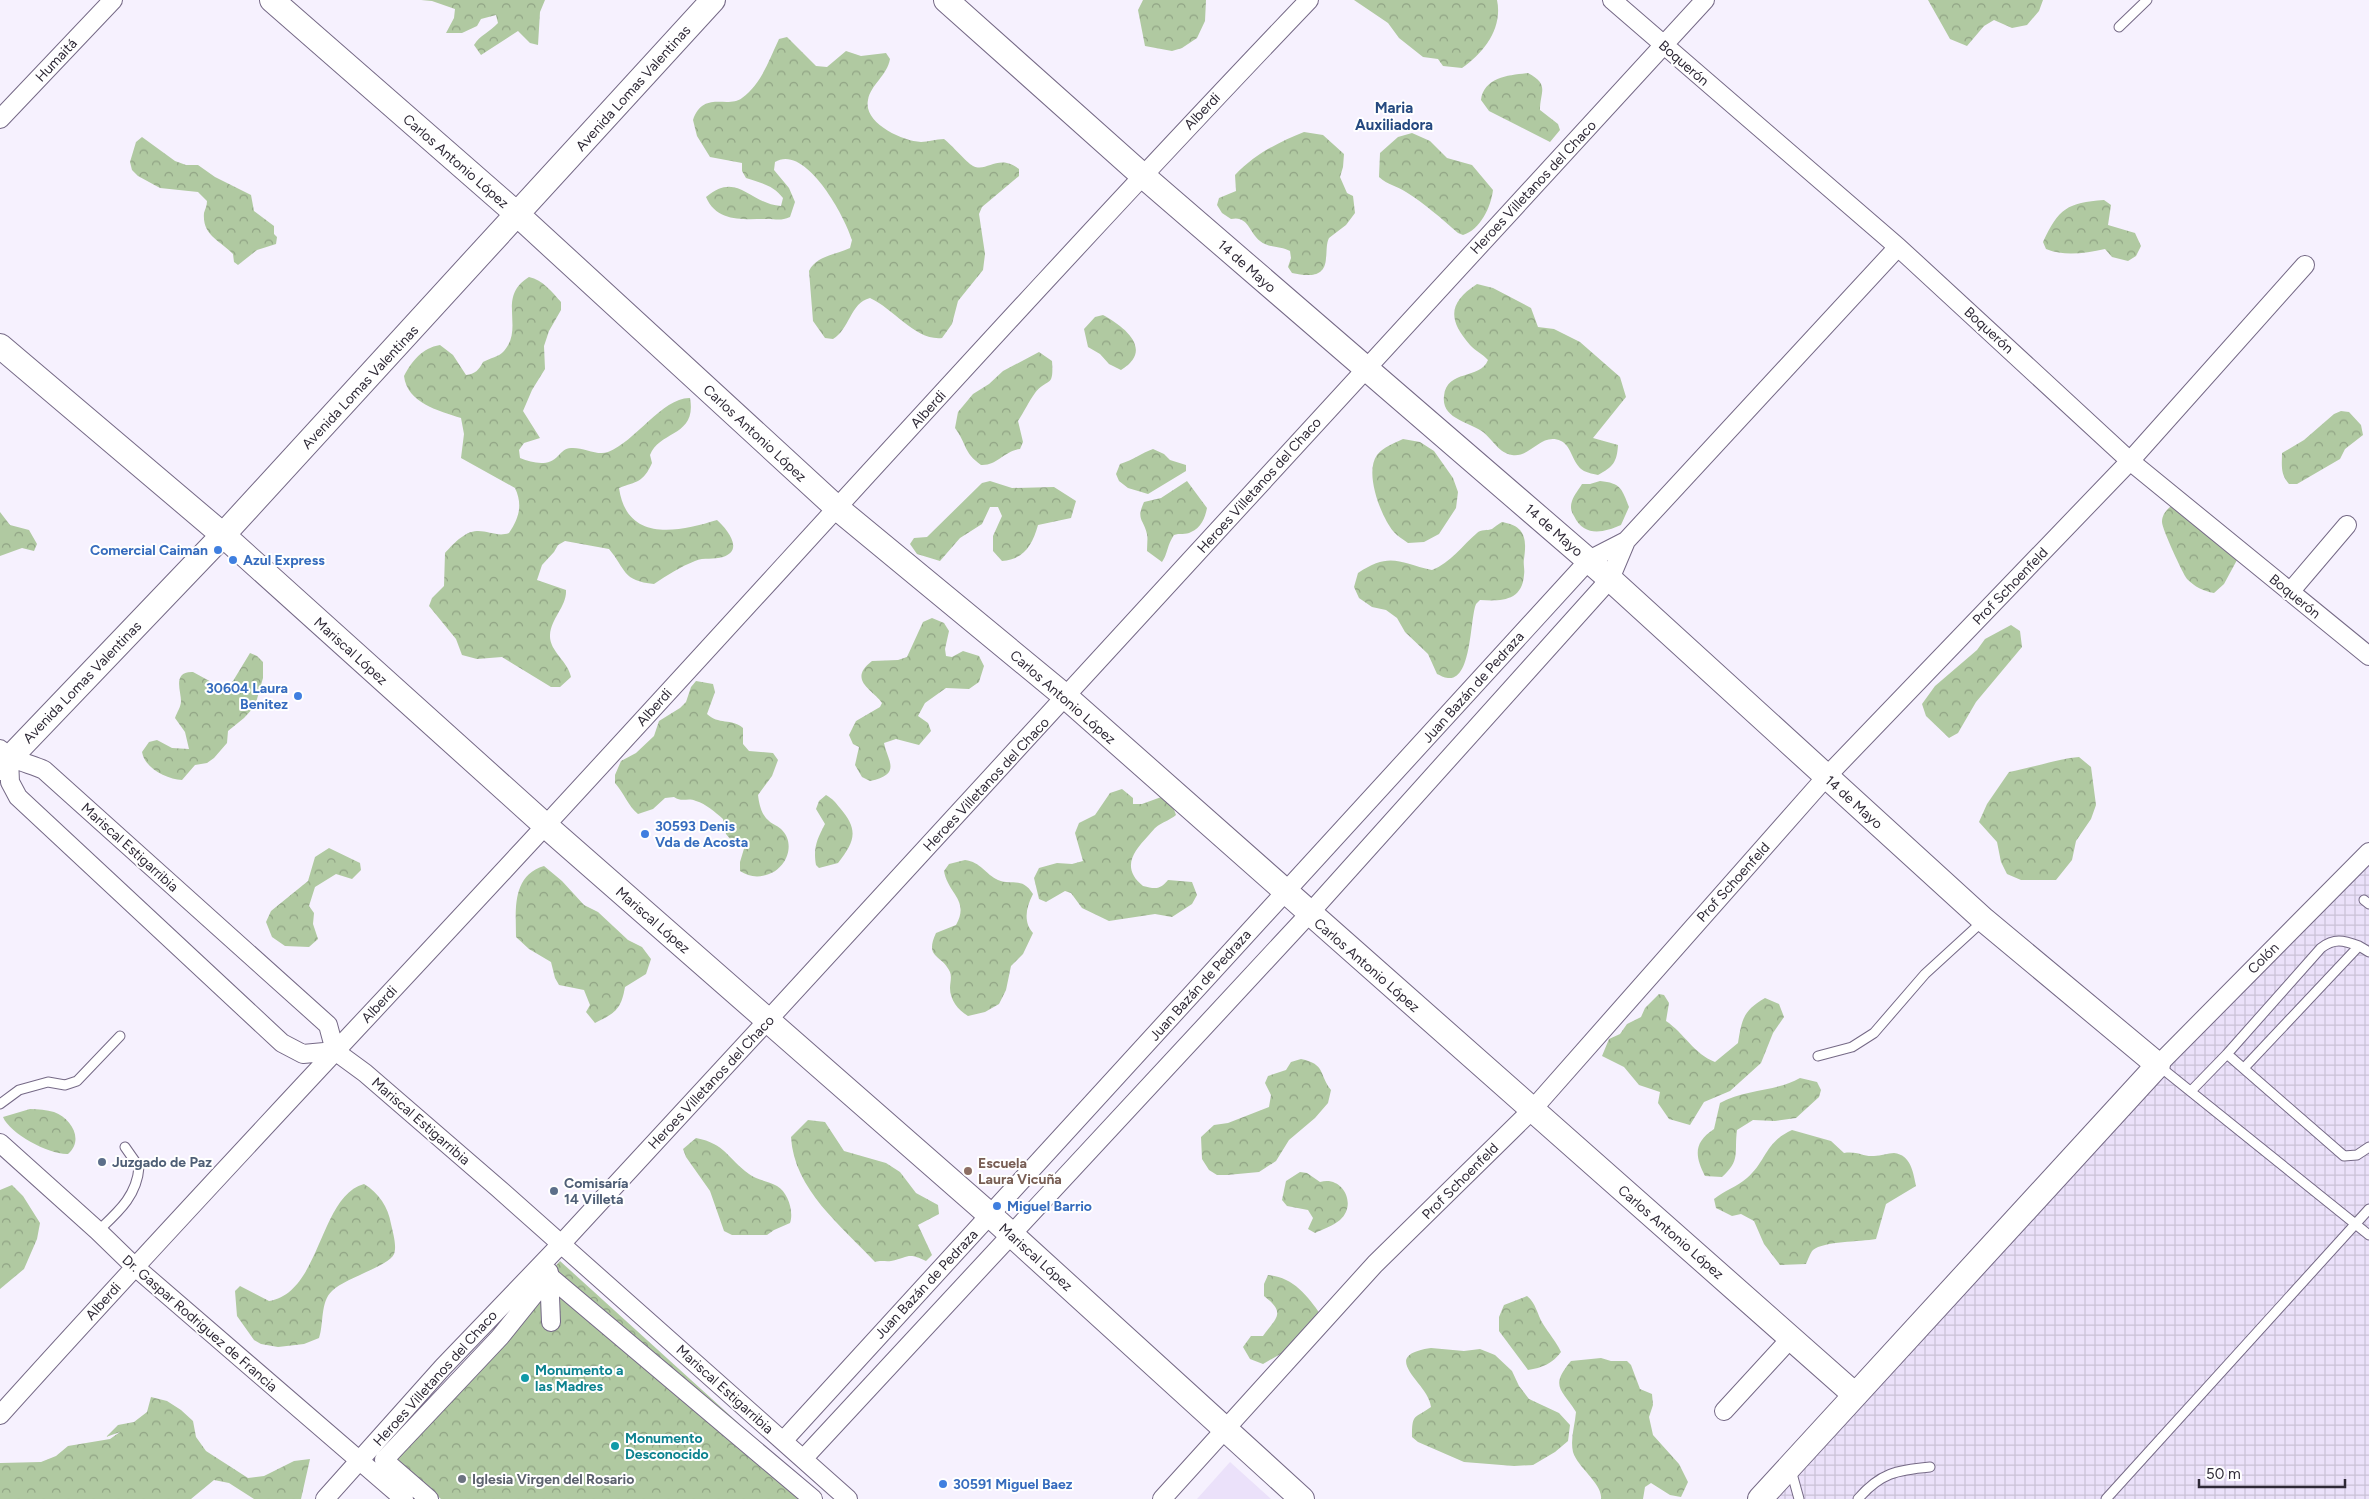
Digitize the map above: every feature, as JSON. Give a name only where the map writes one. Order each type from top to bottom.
[{"type":"main road","name":"Carlos Antonio López","points":[[272,0],[518,215],[836,508],[1066,697],[1309,914],[1854,1394]]},
{"type":"main road","name":"Avenida Lomas Valentinas","points":[[3,759],[223,535],[713,0]]},
{"type":"main road","name":"14 de Mayo","points":[[946,0],[1142,175],[1589,560],[1984,920],[2158,1064]]},
{"type":"main road","name":"Mariscal López","points":[[0,346],[223,535],[546,826],[990,1215],[1302,1499]]},
{"type":"main road","points":[[1760,1499],[1854,1394],[2158,1064]]},
{"type":"street","name":"Humaitá","points":[[0,119],[113,0]]},
{"type":"street","name":"Alberdi","points":[[0,1415],[134,1266],[546,826],[1142,175],[1309,0]]},
{"type":"street","name":"Boquerón","points":[[1612,0],[1898,247],[2130,461],[2369,656]]},
{"type":"street","name":"Heroes Villetanos del Chaco","points":[[325,1499],[443,1367],[562,1243],[1066,697],[1366,367],[1704,0]]},
{"type":"street","points":[[803,1459],[1309,914],[1610,579],[1626,541],[1898,247]]},
{"type":"street","name":"Prof Schoenfeld","points":[[1162,1499],[1375,1264],[1532,1110],[1826,778],[2130,461],[2305,265]]},
{"type":"street","points":[[2290,592],[2347,525]]},
{"type":"street","name":"Juan Bazán de Pedraza","points":[[783,1440],[1589,560],[1626,541]]},
{"type":"street","points":[[3,759],[10,782],[18,797],[282,1042],[303,1054],[334,1052]]},
{"type":"street","name":"Mariscal Estigarribia","points":[[3,759],[27,762],[44,770],[328,1025],[334,1052],[365,1073],[562,1243],[848,1499]]},
{"type":"street","name":"Colón","points":[[2158,1064],[2369,852]]},
{"type":"street","name":"Dr. Gaspar Rodriguez de Francia","points":[[0,1143],[134,1266],[404,1499]]},
{"type":"street","points":[[551,1322],[549,1270],[562,1243]]},
{"type":"street","points":[[429,1499],[384,1460],[500,1336],[549,1276]]},
{"type":"street","points":[[549,1276],[813,1499]]},
{"type":"street","points":[[1724,1411],[1791,1338]]},
{"type":"lane","points":[[2119,27],[2146,0]]},
{"type":"lane","points":[[1818,1056],[1852,1047],[1874,1033],[1925,974],[1984,920]]},
{"type":"lane","points":[[2192,1090],[2227,1054],[2321,948],[2331,941],[2344,940],[2369,952]]},
{"type":"lane","points":[[2244,1068],[2359,946]]},
{"type":"lane","points":[[0,1104],[19,1090],[48,1082],[65,1084],[77,1081],[120,1036]]},
{"type":"lane","points":[[2227,1054],[2344,1156],[2357,1155],[2369,1147]]},
{"type":"lane","points":[[2158,1064],[2369,1235]]},
{"type":"lane","points":[[98,1231],[119,1211],[133,1193],[138,1182],[139,1168],[125,1147]]},
{"type":"lane","points":[[2106,1499],[2369,1209]]},
{"type":"lane","points":[[1790,1467],[1798,1499]]},
{"type":"lane","points":[[1858,1499],[1872,1482],[1898,1470],[1930,1467]]},
{"type":"shaded area","points":[[2369,857],[2369,1499],[1760,1499],[1790,1467]]},
{"type":"shaded area","points":[[1230,1462],[1271,1499],[1197,1499]]},
{"type":"green space","points":[[421,0],[545,0],[540,12],[538,45],[530,43],[518,31],[481,55],[474,45],[498,23],[496,15],[481,19],[477,26],[462,33],[446,33],[454,18],[455,9],[432,1]]},
{"type":"green space","points":[[1143,0],[1206,0],[1205,21],[1197,38],[1182,48],[1172,51],[1145,46],[1138,10]]},
{"type":"green space","points":[[1354,0],[1497,0],[1497,20],[1490,39],[1470,62],[1462,68],[1443,66],[1438,59],[1423,57],[1399,38],[1388,23]]},
{"type":"green space","points":[[1928,0],[2043,0],[2039,11],[2027,25],[2012,28],[1994,20],[1984,26],[1967,46],[1950,39]]},
{"type":"green space","points":[[787,37],[816,66],[827,67],[846,51],[861,56],[886,53],[890,59],[888,65],[872,89],[868,100],[868,108],[878,123],[895,134],[913,141],[924,142],[944,139],[973,166],[983,167],[1005,163],[1019,169],[1019,176],[982,207],[979,214],[985,254],[983,270],[958,301],[952,324],[942,338],[932,338],[914,330],[870,298],[858,305],[839,335],[833,339],[825,338],[813,321],[809,271],[816,262],[826,256],[850,248],[852,240],[841,215],[822,185],[811,172],[799,163],[787,159],[775,162],[774,170],[789,188],[795,202],[790,217],[778,220],[732,218],[717,211],[706,197],[717,190],[735,187],[760,200],[781,206],[783,198],[775,190],[746,178],[742,171],[742,163],[710,157],[697,136],[693,120],[697,111],[703,105],[736,101],[749,92],[764,71],[779,39]]},
{"type":"green space","points":[[1528,73],[1535,77],[1541,85],[1540,110],[1558,124],[1560,130],[1550,142],[1489,111],[1481,100],[1483,92],[1492,82],[1506,76]]},
{"type":"green space","points":[[1304,132],[1323,135],[1344,154],[1340,177],[1347,193],[1353,196],[1355,213],[1346,225],[1329,238],[1325,265],[1322,270],[1319,273],[1309,275],[1292,273],[1288,267],[1291,258],[1290,251],[1263,243],[1245,222],[1237,218],[1231,219],[1222,213],[1217,205],[1219,198],[1236,191],[1235,175],[1250,161],[1276,145]]},
{"type":"green space","points":[[1412,133],[1430,141],[1447,158],[1472,165],[1493,190],[1490,204],[1484,217],[1469,232],[1463,235],[1458,233],[1420,201],[1379,177],[1380,153],[1398,137]]},
{"type":"green space","points":[[142,137],[175,161],[186,165],[198,165],[215,177],[251,195],[254,211],[274,226],[274,234],[277,237],[276,244],[257,250],[238,265],[234,262],[233,254],[209,233],[204,221],[207,201],[198,192],[160,188],[138,176],[132,170],[130,162],[136,142]]},
{"type":"green space","points":[[2104,200],[2111,205],[2108,225],[2135,233],[2141,246],[2136,256],[2128,261],[2112,257],[2105,249],[2068,254],[2046,249],[2043,242],[2054,222],[2066,209],[2081,203]]},
{"type":"green space","points":[[529,277],[539,281],[551,290],[561,302],[561,310],[549,331],[544,346],[545,369],[532,390],[523,411],[540,438],[524,443],[519,450],[520,458],[545,463],[550,462],[571,448],[599,453],[608,452],[618,447],[659,412],[680,400],[690,398],[691,411],[688,420],[683,427],[655,447],[650,455],[652,463],[646,474],[639,480],[619,488],[624,506],[632,518],[643,525],[656,529],[686,528],[717,520],[729,533],[733,544],[733,549],[729,554],[723,557],[695,561],[674,571],[654,584],[630,577],[609,549],[565,541],[558,545],[542,565],[537,580],[566,590],[566,596],[553,623],[550,635],[552,646],[571,677],[560,687],[551,687],[502,657],[477,659],[462,655],[456,639],[429,606],[432,598],[444,586],[445,553],[451,546],[473,531],[509,533],[519,511],[519,500],[515,488],[461,458],[464,434],[461,418],[434,409],[418,399],[406,385],[404,376],[418,356],[428,349],[440,345],[453,355],[466,375],[474,373],[483,362],[502,353],[510,342],[514,294],[519,285]]},
{"type":"green space","points":[[1477,284],[1493,288],[1531,308],[1538,327],[1554,329],[1580,342],[1620,377],[1626,397],[1593,438],[1618,445],[1617,456],[1607,469],[1598,475],[1584,471],[1577,464],[1565,443],[1554,439],[1542,442],[1519,455],[1507,454],[1483,432],[1458,419],[1447,410],[1444,404],[1446,388],[1457,378],[1484,366],[1488,360],[1470,345],[1457,327],[1455,319],[1456,304],[1461,297]]},
{"type":"green space","points":[[1103,315],[1127,332],[1136,347],[1135,355],[1131,362],[1121,370],[1109,364],[1100,354],[1088,347],[1084,329],[1095,317]]},
{"type":"green space","points":[[1039,352],[1052,361],[1052,376],[1049,382],[1035,393],[1018,421],[1023,442],[1020,449],[1009,452],[992,463],[981,465],[968,452],[955,428],[958,412],[973,394],[989,384],[1003,371]]},
{"type":"green space","points":[[2341,411],[2349,412],[2361,425],[2363,435],[2345,449],[2340,459],[2297,484],[2289,484],[2283,473],[2282,453],[2304,440],[2334,414]]},
{"type":"green space","points":[[1403,439],[1420,442],[1434,451],[1453,478],[1458,492],[1456,508],[1439,534],[1424,542],[1408,543],[1393,531],[1379,505],[1373,483],[1373,463],[1377,455],[1386,447]]},
{"type":"green space","points":[[1153,449],[1164,454],[1170,460],[1186,465],[1186,471],[1148,494],[1128,488],[1119,481],[1116,474],[1120,464]]},
{"type":"green space","points":[[990,481],[1012,488],[1054,487],[1076,501],[1071,518],[1038,525],[1033,539],[1026,550],[1010,560],[1002,561],[993,551],[993,536],[1002,516],[998,507],[990,507],[982,524],[960,538],[940,561],[917,554],[910,544],[914,538],[927,537],[982,483]]},
{"type":"green space","points":[[1187,481],[1207,508],[1205,515],[1200,525],[1194,530],[1174,535],[1162,562],[1147,551],[1147,534],[1140,516],[1142,508],[1144,502],[1161,498]]},
{"type":"green space","points":[[1600,481],[1617,485],[1629,507],[1621,525],[1607,530],[1595,531],[1589,530],[1578,523],[1572,512],[1571,505],[1582,484]]},
{"type":"green space","points":[[2177,501],[2230,545],[2237,560],[2224,584],[2214,593],[2199,588],[2187,579],[2165,533],[2162,522],[2163,515]]},
{"type":"green space","points":[[0,512],[10,525],[29,530],[37,544],[34,551],[22,548],[0,556]]},
{"type":"green space","points":[[1502,522],[1516,527],[1523,534],[1525,545],[1522,584],[1519,590],[1509,598],[1502,600],[1480,600],[1476,604],[1469,647],[1462,670],[1456,676],[1444,677],[1437,674],[1428,654],[1405,632],[1397,618],[1386,610],[1372,607],[1359,598],[1354,587],[1358,573],[1369,566],[1387,561],[1403,562],[1432,570],[1439,567],[1479,532],[1492,529]]},
{"type":"green space","points":[[932,618],[944,623],[949,631],[945,649],[946,656],[952,657],[963,651],[979,656],[984,666],[979,682],[969,689],[946,688],[925,703],[918,716],[928,723],[931,731],[919,745],[896,739],[884,743],[890,762],[890,771],[880,778],[870,781],[862,777],[855,765],[859,747],[853,744],[849,735],[856,721],[880,707],[882,703],[864,684],[862,674],[872,661],[898,660],[907,657],[923,622]]},
{"type":"green space","points":[[2011,625],[2020,631],[2022,647],[1976,702],[1958,733],[1949,738],[1926,716],[1922,704],[1935,686],[1977,650],[1985,639]]},
{"type":"green space","points":[[250,653],[257,656],[263,662],[263,678],[255,706],[228,731],[227,743],[207,763],[195,765],[182,780],[170,778],[152,768],[147,763],[142,752],[149,742],[157,740],[172,748],[189,749],[185,732],[175,718],[181,703],[179,682],[182,675],[193,672],[215,684],[226,687],[233,681]]},
{"type":"green space","points":[[696,681],[713,684],[715,692],[707,714],[743,728],[743,744],[749,751],[773,753],[778,760],[772,776],[758,795],[764,815],[786,835],[789,849],[784,862],[779,868],[766,875],[752,876],[740,871],[740,862],[746,842],[731,840],[726,834],[723,819],[707,806],[693,800],[680,800],[674,797],[665,798],[653,809],[638,814],[615,783],[615,775],[621,761],[636,753],[654,736],[659,721],[686,702],[691,687]]},
{"type":"green space","points":[[2079,757],[2091,767],[2096,805],[2091,819],[2076,841],[2072,860],[2056,880],[2021,880],[2007,874],[2001,862],[1997,842],[1979,822],[1987,804],[2009,772]]},
{"type":"green space","points":[[1122,789],[1133,798],[1133,804],[1142,804],[1164,796],[1172,804],[1176,815],[1158,826],[1138,848],[1132,860],[1132,873],[1143,886],[1151,888],[1162,886],[1168,880],[1192,882],[1197,895],[1192,904],[1172,917],[1155,914],[1109,921],[1082,908],[1071,893],[1065,891],[1046,902],[1039,899],[1034,878],[1039,868],[1057,863],[1072,864],[1083,861],[1075,833],[1079,823],[1095,815],[1110,793]]},
{"type":"green space","points":[[826,795],[834,801],[846,816],[852,829],[852,836],[848,848],[838,863],[819,868],[816,865],[815,849],[825,824],[816,809],[819,801]]},
{"type":"green space","points":[[329,848],[360,863],[361,870],[352,879],[336,874],[315,887],[309,906],[314,913],[313,924],[318,939],[309,947],[285,946],[272,937],[266,922],[271,911],[308,881],[315,857]]},
{"type":"green space","points":[[965,860],[975,863],[998,880],[1025,885],[1033,894],[1029,904],[1027,919],[1033,933],[1023,954],[1011,966],[1006,990],[999,1004],[985,1012],[968,1016],[953,1001],[950,992],[950,972],[947,966],[933,952],[932,948],[936,933],[956,925],[960,916],[961,909],[957,897],[946,879],[944,871],[949,864]]},
{"type":"green space","points":[[544,866],[562,881],[584,905],[598,912],[628,940],[642,947],[651,959],[646,974],[625,987],[616,1010],[595,1023],[586,1012],[590,1005],[584,990],[559,985],[551,962],[529,949],[516,937],[516,906],[521,886],[533,871]]},
{"type":"green space","points":[[1659,994],[1664,995],[1669,1003],[1666,1021],[1695,1049],[1715,1062],[1738,1043],[1745,1016],[1752,1007],[1765,998],[1779,1004],[1784,1017],[1773,1033],[1761,1063],[1730,1091],[1704,1102],[1690,1125],[1669,1119],[1658,1103],[1660,1092],[1639,1085],[1624,1067],[1602,1056],[1609,1039],[1620,1034],[1627,1024],[1641,1017],[1645,1008]]},
{"type":"green space","points":[[1301,1059],[1315,1064],[1321,1071],[1331,1090],[1328,1103],[1315,1118],[1289,1140],[1276,1161],[1259,1172],[1217,1175],[1209,1170],[1202,1159],[1201,1137],[1214,1125],[1228,1123],[1269,1107],[1271,1095],[1265,1083],[1268,1076],[1286,1070],[1291,1062]]},
{"type":"green space","points":[[1800,1078],[1817,1082],[1821,1090],[1819,1097],[1796,1118],[1775,1121],[1753,1120],[1737,1130],[1736,1156],[1732,1166],[1722,1177],[1705,1176],[1699,1162],[1699,1145],[1702,1139],[1714,1129],[1720,1103],[1740,1095],[1790,1083]]},
{"type":"green space","points":[[30,1109],[54,1112],[71,1125],[74,1130],[75,1143],[68,1154],[51,1151],[31,1142],[7,1124],[3,1117]]},
{"type":"green space","points":[[808,1120],[825,1122],[844,1151],[886,1163],[900,1172],[916,1193],[938,1205],[939,1214],[918,1225],[932,1255],[926,1261],[912,1256],[891,1261],[875,1262],[822,1206],[801,1174],[794,1156],[791,1137]]},
{"type":"green space","points":[[1792,1130],[1831,1141],[1844,1153],[1877,1156],[1894,1153],[1900,1154],[1908,1161],[1916,1186],[1886,1204],[1876,1239],[1825,1245],[1813,1250],[1806,1264],[1780,1265],[1764,1244],[1754,1221],[1741,1214],[1732,1216],[1716,1208],[1714,1199],[1747,1178],[1776,1140]]},
{"type":"green space","points":[[696,1138],[714,1144],[726,1152],[749,1174],[774,1184],[781,1189],[789,1203],[790,1223],[767,1235],[732,1235],[724,1231],[710,1191],[686,1157],[683,1149]]},
{"type":"green space","points":[[1300,1172],[1307,1173],[1320,1182],[1328,1181],[1335,1183],[1345,1192],[1347,1199],[1348,1206],[1340,1220],[1315,1233],[1308,1229],[1313,1218],[1308,1210],[1287,1206],[1282,1200],[1286,1181]]},
{"type":"green space","points":[[364,1184],[378,1196],[388,1212],[394,1239],[394,1254],[384,1263],[346,1281],[332,1291],[324,1307],[319,1338],[304,1344],[278,1347],[261,1344],[254,1340],[237,1316],[235,1291],[240,1286],[269,1301],[286,1294],[299,1281],[310,1264],[337,1206],[349,1192]]},
{"type":"green space","points":[[12,1185],[23,1196],[40,1223],[37,1239],[24,1269],[0,1289],[0,1190]]},
{"type":"green space","points":[[560,1261],[822,1499],[441,1499],[386,1452]]},
{"type":"green space","points":[[1268,1275],[1285,1279],[1299,1288],[1321,1315],[1284,1352],[1263,1364],[1250,1359],[1243,1347],[1251,1336],[1263,1336],[1277,1315],[1275,1307],[1264,1296],[1264,1284]]},
{"type":"green space","points":[[1527,1296],[1561,1352],[1547,1364],[1528,1370],[1499,1331],[1499,1317],[1504,1305]]},
{"type":"green space","points":[[1431,1348],[1464,1351],[1480,1349],[1495,1355],[1512,1371],[1519,1386],[1529,1399],[1559,1413],[1570,1425],[1568,1441],[1555,1452],[1533,1465],[1514,1466],[1464,1462],[1418,1442],[1412,1437],[1414,1420],[1418,1415],[1431,1407],[1428,1398],[1406,1364],[1408,1357],[1415,1352]]},
{"type":"green space","points":[[1601,1358],[1611,1361],[1627,1361],[1631,1365],[1640,1389],[1652,1394],[1653,1405],[1649,1417],[1653,1435],[1679,1464],[1688,1482],[1681,1497],[1670,1495],[1651,1483],[1645,1487],[1643,1499],[1601,1499],[1601,1493],[1598,1488],[1576,1458],[1572,1442],[1576,1412],[1562,1393],[1559,1382],[1564,1370],[1571,1361]]},
{"type":"green space","points":[[151,1397],[167,1401],[181,1410],[193,1421],[196,1437],[206,1451],[248,1478],[264,1476],[294,1461],[310,1459],[301,1499],[254,1499],[229,1483],[214,1480],[191,1499],[0,1499],[0,1463],[41,1462],[56,1456],[68,1446],[110,1439],[120,1432],[106,1437],[118,1425],[134,1422],[147,1412]]},
{"type":"place","name":"Comercial Caiman","points":[[218,550]]},
{"type":"place","name":"Azul Express","points":[[233,560]]},
{"type":"place","name":"30604 Laura Benitez","points":[[298,696]]},
{"type":"place","name":"30593 Denis Vda de Acosta","points":[[645,834]]},
{"type":"place","name":"Juzgado de Paz","points":[[102,1162]]},
{"type":"place","name":"Escuela Laura Vicuña","points":[[968,1171]]},
{"type":"place","name":"Comisaría 14 Villeta","points":[[554,1191]]},
{"type":"place","name":"Miguel Barrio","points":[[997,1206]]},
{"type":"place","name":"Monumento a las Madres","points":[[525,1378]]},
{"type":"place","name":"Monumento Desconocido","points":[[615,1446]]},
{"type":"place","name":"Iglesia Virgen del Rosario","points":[[462,1479]]},
{"type":"place","name":"30591 Miguel Baez","points":[[943,1484]]},
{"type":"district","name":"Maria Auxiliadora","points":[[1394,116]]}]
